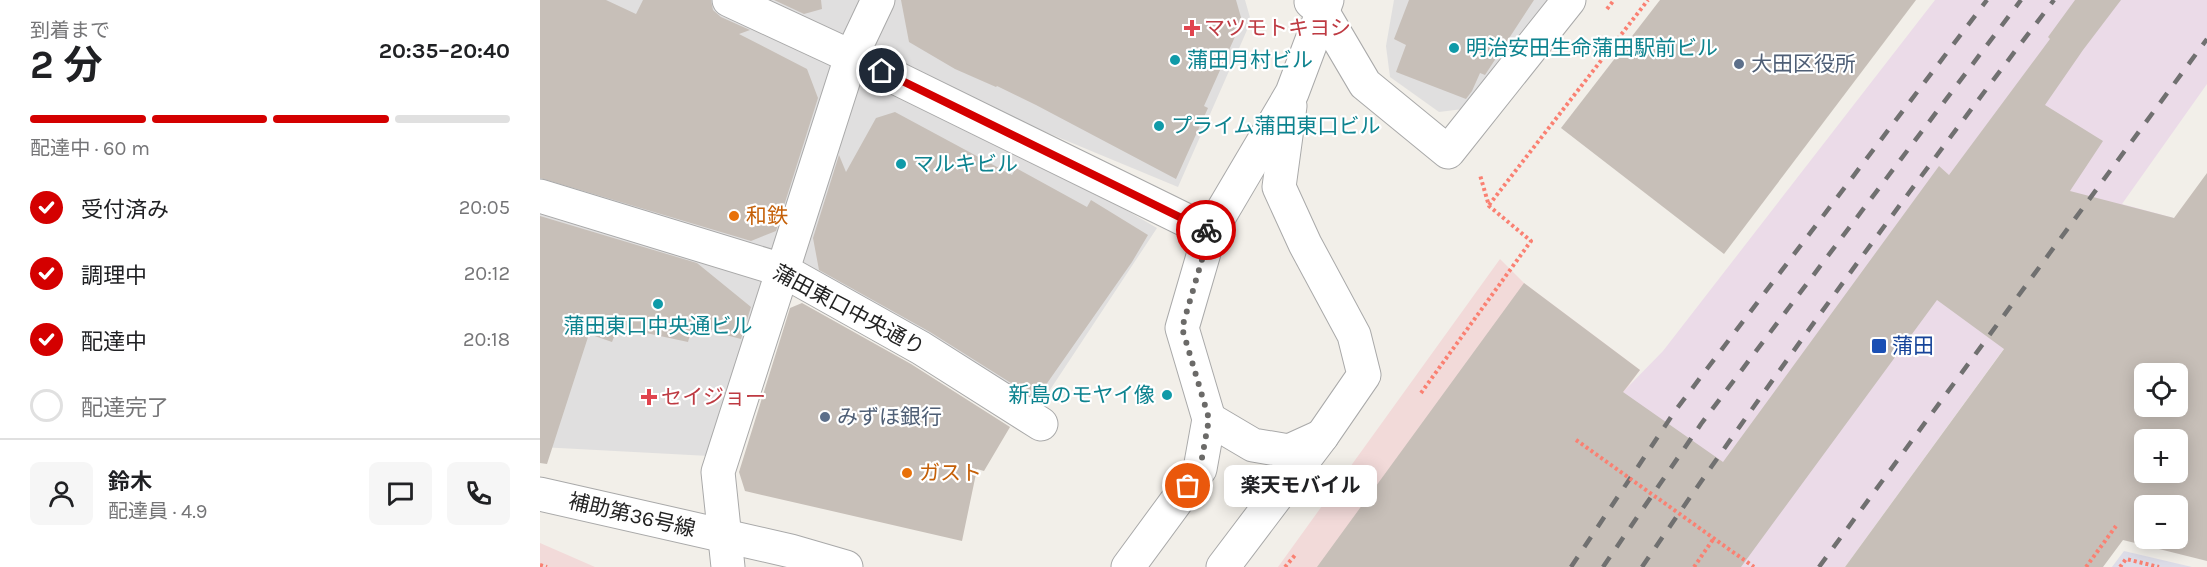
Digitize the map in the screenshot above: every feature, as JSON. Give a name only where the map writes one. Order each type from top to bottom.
[{"type":"street","points":[[729,0],[1210,232]]},
{"type":"street","points":[[726,551],[718,472],[851,57],[878,0]]},
{"type":"street","points":[[1319,4],[1365,84],[1448,152],[1569,0]]},
{"type":"street","points":[[1223,567],[1323,436],[1364,375],[1354,335],[1305,244],[1279,188],[1292,93],[1319,4]]},
{"type":"street","points":[[1128,567],[1200,469],[1209,419],[1182,328],[1210,232],[1292,93]]},
{"type":"street","name":"蒲田東口中央通り","points":[[540,196],[782,270],[921,348],[1041,424]]},
{"type":"street","points":[[1209,419],[1253,445],[1289,451],[1323,436]]},
{"type":"street","name":"補助第36号線","points":[[540,494],[726,551],[791,551],[846,567]]},
{"type":"path","points":[[1489,206],[1648,0]]},
{"type":"path","points":[[1420,393],[1531,241],[1489,206],[1482,176]]},
{"type":"path","points":[[1576,440],[1754,567]]},
{"type":"path","points":[[2086,567],[2116,526]]},
{"type":"path","points":[[1694,567],[1714,538]]},
{"type":"path","points":[[1285,567],[1296,554]]},
{"type":"path","points":[[2120,567],[2126,559],[2159,567]]},
{"type":"path","points":[[540,565],[547,567]]},
{"type":"shaded area","points":[[540,0],[1245,0],[1251,21],[1178,187],[855,53],[1157,228],[1038,408],[779,272],[709,456],[540,447]]},
{"type":"shaded area","name":"明治安田生命蒲田駅前ビル","points":[[1394,0],[1559,0],[1471,108],[1439,112],[1390,77],[1386,46]]},
{"type":"shaded area","points":[[1935,0],[2207,0],[2207,84],[2122,204],[2174,218],[2119,291],[2070,258],[1845,567],[1497,567],[1623,392],[1663,351]]},
{"type":"shaded area","points":[[1500,259],[1524,283],[1640,370],[1497,567],[1278,567]]},
{"type":"shaded area","points":[[540,543],[595,567],[540,567]]},
{"type":"shaded area","points":[[2124,551],[2192,567],[2112,567]]},
{"type":"building","points":[[540,0],[606,0],[636,14],[643,0],[711,0],[713,10],[721,17],[750,30],[739,34],[807,69],[818,98],[776,231],[751,241],[540,178]]},
{"type":"building","points":[[774,0],[821,0],[822,9],[804,14]]},
{"type":"building","points":[[901,0],[1236,0],[1242,21],[1204,106],[1208,108],[1176,179],[1036,105],[955,69],[909,42]]},
{"type":"building","name":"明治安田生命蒲田駅前ビル","points":[[1409,0],[1534,0],[1485,75],[1480,73],[1466,99],[1396,72],[1406,45],[1394,39]]},
{"type":"building","name":"大田区役所","points":[[1660,0],[1916,0],[1724,254],[1561,128]]},
{"type":"building","points":[[2075,0],[2121,0],[2045,105],[2103,141],[2070,191],[2174,218],[2207,173],[2207,561],[2159,549],[2188,549],[2188,495],[2134,495],[2134,543],[2123,540],[2103,567],[1845,567],[2004,349],[1937,300],[1741,567],[1317,567],[1524,283],[1640,370],[1623,392],[1723,462],[1939,166],[1949,175],[2050,39],[2048,37]]},
{"type":"building","points":[[895,112],[1012,175],[1016,168],[1087,207],[1091,200],[1148,235],[1132,262],[1036,399],[930,332],[819,270],[813,238],[839,155],[846,172],[876,118]]},
{"type":"building","points":[[540,216],[697,263],[751,307],[741,339],[718,333],[694,321],[688,342],[618,327],[612,342],[589,334],[547,464],[540,463]]},
{"type":"building","points":[[802,303],[911,364],[1010,427],[984,471],[977,469],[962,541],[745,491],[739,472],[790,308]]},
{"type":"railway","points":[[1571,567],[1675,411],[1987,0]]},
{"type":"railway","points":[[1603,567],[1701,424],[2021,0]]},
{"type":"railway","points":[[1642,567],[1844,281],[2054,0]]},
{"type":"railway","points":[[1819,567],[2207,39]]},
{"type":"way so far","points":[[1188,486],[1200,469],[1209,419],[1182,328],[1210,232],[1206,230]]},
{"type":"place","name":"マツモトキヨシ","points":[[1192,28]]},
{"type":"place","name":"明治安田生命蒲田駅前ビル","points":[[1454,48]]},
{"type":"place","name":"蒲田月村ビル","points":[[1175,60]]},
{"type":"place","name":"大田区役所","points":[[1739,64]]},
{"type":"place","name":"プライム蒲田東口ビル","points":[[1159,126]]},
{"type":"place","name":"マルキビル","points":[[901,164]]},
{"type":"place","name":"和鉄","points":[[734,216]]},
{"type":"place","name":"蒲田東口中央通ビル","points":[[658,304]]},
{"type":"place","name":"蒲田","points":[[1879,346]]},
{"type":"place","name":"新島のモヤイ像","points":[[1167,395]]},
{"type":"place","name":"セイジョー","points":[[649,397]]},
{"type":"place","name":"みずほ銀行","points":[[825,417]]},
{"type":"place","name":"ガスト","points":[[907,473]]},
{"type":"place","name":"楽天モバイル","points":[[1188,486]]},
{"type":"route","points":[[882,71],[1206,230]]}]
